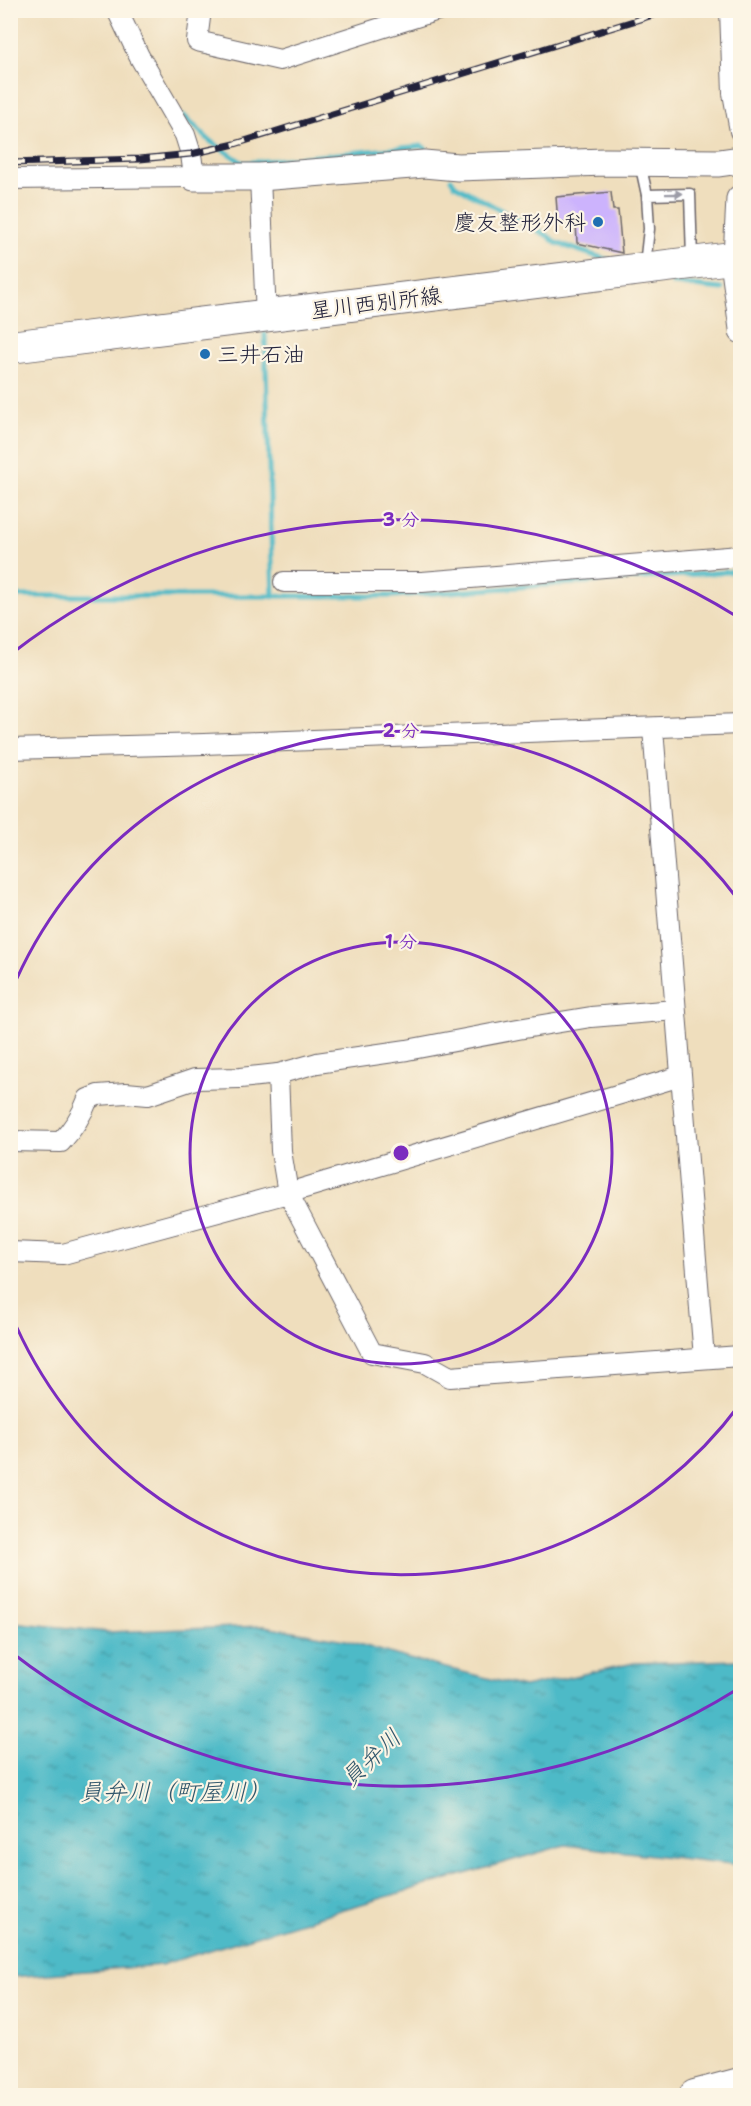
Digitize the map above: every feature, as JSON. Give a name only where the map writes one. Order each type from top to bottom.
[{"type":"main road","name":"星川西別所線","points":[[10,347],[736,257]]},
{"type":"main road","points":[[695,2096],[741,2084]]},
{"type":"street","points":[[117,10],[139,56],[185,135],[191,154],[194,177]]},
{"type":"street","points":[[201,10],[197,41],[280,60],[438,10]]},
{"type":"street","points":[[730,10],[733,93],[741,131]]},
{"type":"street","points":[[10,179],[260,177],[424,164],[458,167],[719,163],[741,160]]},
{"type":"street","points":[[260,177],[266,316]]},
{"type":"street","points":[[741,199],[736,257],[741,333]]},
{"type":"street","points":[[284,582],[422,582],[741,556]]},
{"type":"street","points":[[10,749],[216,744],[741,724]]},
{"type":"street","points":[[653,729],[704,1358]]},
{"type":"street","points":[[10,1141],[61,1142],[80,1116],[88,1099],[98,1095],[126,1093],[148,1095],[195,1079],[278,1074],[317,1063],[407,1050],[591,1017],[675,1010]]},
{"type":"street","points":[[278,1074],[281,1151],[288,1193],[372,1353],[425,1363],[450,1377],[741,1356]]},
{"type":"street","points":[[10,1252],[63,1254],[288,1193],[681,1076]]},
{"type":"lane","points":[[640,163],[647,195],[649,229],[645,269]]},
{"type":"lane","points":[[647,195],[690,194],[693,263]]},
{"type":"water","name":"員弁川（町屋川）","points":[[11,1622],[108,1632],[264,1626],[345,1640],[409,1659],[524,1687],[634,1663],[740,1660],[740,1865],[565,1845],[161,1965],[11,1977]]},
{"type":"building","name":"慶友整形外科","points":[[611,192],[613,210],[618,210],[622,253],[577,243],[576,221],[558,223],[556,197]]},
{"type":"waterway","points":[[184,116],[210,141],[243,163],[422,146],[426,149]]},
{"type":"waterway","points":[[451,179],[455,185],[548,236],[556,243],[608,260]]},
{"type":"waterway","points":[[673,284],[722,289]]},
{"type":"waterway","points":[[265,334],[273,597]]},
{"type":"waterway","points":[[10,596],[394,596],[740,571]]},
{"type":"railway","points":[[10,163],[140,159],[191,154],[235,144],[669,10]]},
{"type":"place","name":"慶友整形外科","points":[[598,222]]},
{"type":"place","name":"三井石油","points":[[205,354]]},
{"type":"water label","name":"員弁川","points":[[371,1758]]}]
